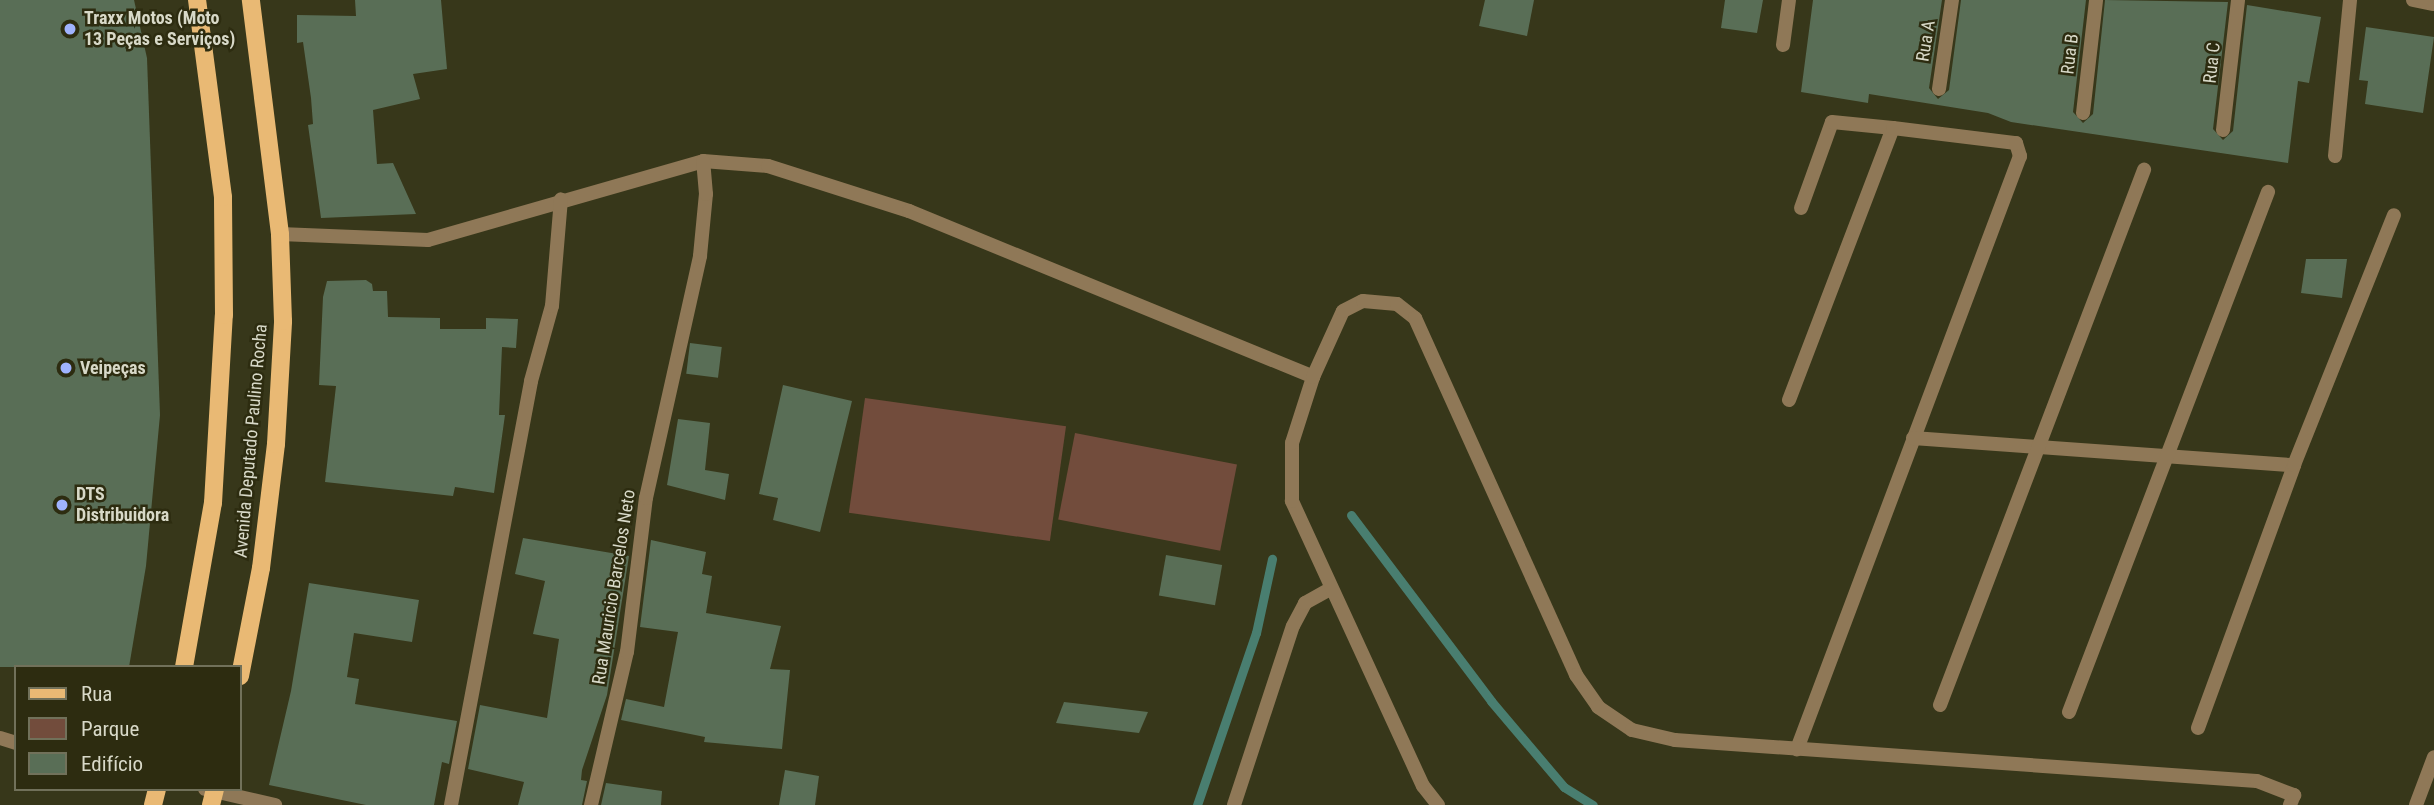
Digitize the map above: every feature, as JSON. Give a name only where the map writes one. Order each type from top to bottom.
[{"type":"main road","name":"Avenida Deputado Paulino Rocha","points":[[184,665],[213,503],[224,315],[223,197],[197,0]]},
{"type":"main road","name":"Avenida Deputado Paulino Rocha","points":[[242,666],[261,568],[276,444],[283,321],[280,234],[251,0]]},
{"type":"street","points":[[1783,45],[1789,0]]},
{"type":"street","name":"Rua A","points":[[1938,89],[1952,0]]},
{"type":"street","name":"Rua B","points":[[2083,113],[2096,0]]},
{"type":"street","name":"Rua C","points":[[2223,130],[2238,0]]},
{"type":"street","points":[[2335,156],[2350,0]]},
{"type":"street","points":[[2413,0],[2434,4]]},
{"type":"street","points":[[1797,749],[2021,151],[2013,141],[1832,122],[1801,208]]},
{"type":"street","points":[[1788,400],[1893,128]]},
{"type":"street","points":[[280,234],[428,240],[561,199],[703,161],[768,166],[909,211],[1313,377]]},
{"type":"street","name":"Rua Mauricio Barcelos Neto","points":[[591,805],[626,653],[646,498],[700,256],[706,194],[703,161]]},
{"type":"street","points":[[1940,705],[2144,170]]},
{"type":"street","points":[[2068,712],[2268,192]]},
{"type":"street","points":[[451,805],[531,381],[552,306],[561,199]]},
{"type":"street","points":[[2198,728],[2294,465],[2394,215]]},
{"type":"street","points":[[1438,805],[1423,786],[1329,589],[1297,519],[1289,482],[1292,443],[1313,377],[1343,311],[1375,299],[1407,310],[1415,318],[1576,675],[1598,707],[1623,724],[1653,737],[2257,781],[2294,795],[2290,805]]},
{"type":"street","points":[[1913,438],[2294,465]]},
{"type":"street","points":[[1234,805],[1293,626],[1305,603],[1329,589]]},
{"type":"street","points":[[2416,805],[2434,757]]},
{"type":"street","points":[[211,793],[275,805]]},
{"type":"green space","points":[[865,398],[1066,426],[1050,541],[849,513]]},
{"type":"green space","points":[[1075,433],[1237,464],[1220,551],[1058,519]]},
{"type":"building","points":[[0,0],[134,0],[147,58],[160,415],[146,566],[129,665],[0,667]]},
{"type":"building","points":[[355,0],[441,0],[447,69],[413,74],[420,99],[373,110],[377,164],[393,163],[416,214],[321,218],[308,125],[313,124],[311,98],[303,42],[297,43],[297,15],[356,16]]},
{"type":"building","points":[[1485,0],[1534,0],[1527,36],[1479,26]]},
{"type":"building","points":[[1725,0],[1763,0],[1757,33],[1721,28]]},
{"type":"building","points":[[1813,0],[1942,0],[1929,88],[1938,99],[1949,90],[1961,0],[2086,0],[2073,112],[2083,123],[2093,114],[2105,0],[2228,2],[2213,129],[2223,140],[2233,131],[2247,5],[2321,17],[2309,83],[2298,81],[2288,163],[2011,122],[1988,113],[1869,94],[1868,103],[1801,92]]},
{"type":"building","points":[[2366,27],[2434,37],[2423,113],[2365,104],[2368,81],[2359,80]]},
{"type":"building","points":[[2306,259],[2347,259],[2342,298],[2301,293]]},
{"type":"building","points":[[366,280],[372,284],[373,291],[387,291],[388,317],[440,318],[440,329],[486,329],[486,318],[518,319],[516,348],[502,347],[499,415],[505,415],[494,493],[455,487],[453,496],[325,482],[336,386],[319,385],[323,297],[327,281]]},
{"type":"building","points":[[690,343],[722,347],[718,378],[686,374]]},
{"type":"building","points":[[783,385],[852,401],[820,532],[773,520],[778,498],[759,494]]},
{"type":"building","points":[[678,419],[710,423],[705,470],[729,474],[725,500],[667,485]]},
{"type":"building","points":[[523,538],[629,556],[607,695],[582,770],[581,780],[587,781],[582,805],[518,805],[524,782],[468,769],[480,705],[547,718],[559,639],[533,634],[545,581],[515,574]]},
{"type":"building","points":[[651,540],[706,552],[702,574],[712,576],[706,613],[781,626],[770,669],[790,670],[782,749],[704,742],[705,737],[621,720],[626,699],[664,707],[678,632],[640,627]]},
{"type":"building","points":[[1166,555],[1222,565],[1215,605],[1159,595]]},
{"type":"building","points":[[309,583],[419,600],[412,642],[354,633],[347,677],[359,679],[355,704],[457,721],[449,764],[442,762],[434,805],[366,805],[269,785],[291,691]]},
{"type":"building","points":[[1064,702],[1148,712],[1139,733],[1056,723]]},
{"type":"building","points":[[785,770],[819,776],[815,805],[779,805]]},
{"type":"building","points":[[606,783],[662,791],[661,805],[601,805]]},
{"type":"waterway","points":[[1351,515],[1491,701],[1564,787],[1593,805]]},
{"type":"waterway","points":[[1197,805],[1256,633],[1272,559]]},
{"type":"place","name":"Traxx Motos (Moto 13 Peças e Serviços)","points":[[70,29]]},
{"type":"place","name":"Veipeças","points":[[66,368]]},
{"type":"place","name":"DTS Distribuidora","points":[[62,505]]}]
